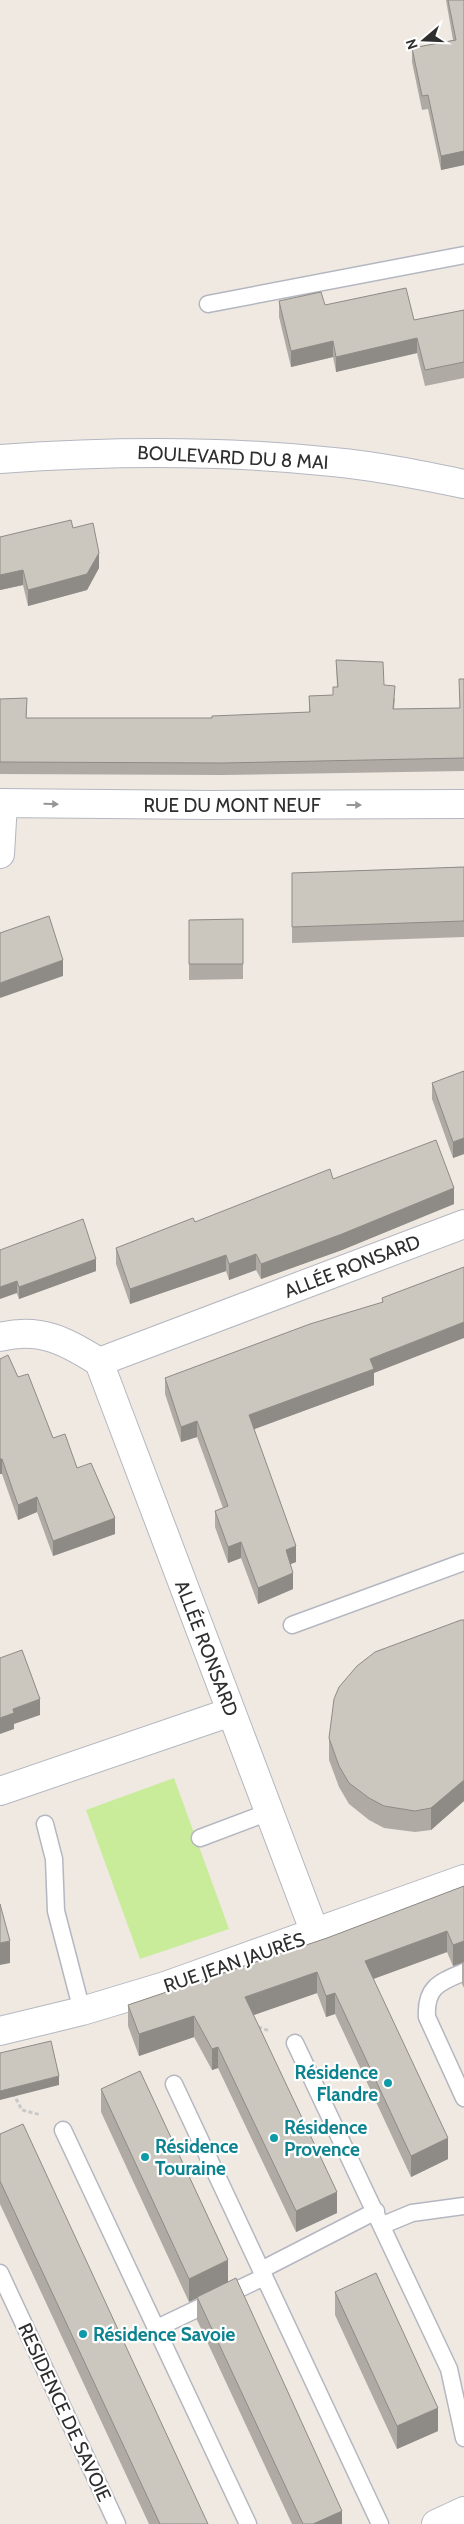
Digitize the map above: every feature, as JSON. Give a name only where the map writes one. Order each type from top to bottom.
[{"type":"street","name":"BOULEVARD DU 8 MAI","points":[[0,459],[163,451],[224,454],[334,462],[464,484]]},
{"type":"street","name":"RUE DU MONT NEUF","points":[[1,803],[464,804]]},
{"type":"street","points":[[0,854],[1,803]]},
{"type":"street","name":"ALLÉE RONSARD","points":[[315,1933],[99,1362],[464,1224]]},
{"type":"street","points":[[0,1336],[35,1332],[53,1337],[99,1362]]},
{"type":"street","points":[[0,1791],[231,1712]]},
{"type":"street","name":"RUE JEAN JAURÈS","points":[[0,2030],[82,2011],[165,1986],[464,1879]]},
{"type":"street","points":[[436,2524],[464,2511]]},
{"type":"lane","points":[[208,304],[464,255]]},
{"type":"lane","points":[[292,1626],[464,1562]]},
{"type":"lane","points":[[200,1838],[269,1812]]},
{"type":"lane","points":[[45,1824],[54,1859],[56,1911],[82,2011]]},
{"type":"lane","points":[[464,1972],[435,1987],[426,2004],[427,2017],[464,2098]]},
{"type":"lane","points":[[296,2044],[449,2369],[464,2438]]},
{"type":"lane","points":[[174,2084],[380,2524]]},
{"type":"lane","points":[[63,2130],[248,2524]]},
{"type":"lane","points":[[157,2328],[263,2273],[379,2218],[464,2206]]},
{"type":"lane","name":"RESIDENCE DE SAVOIE","points":[[0,2273],[117,2524]]},
{"type":"path","points":[[12,2087],[14,2095]]},
{"type":"green space","points":[[174,1778],[229,1929],[140,1959],[86,1810]]},
{"type":"building","points":[[448,0],[464,0],[464,151],[441,156],[428,95],[422,96],[412,48],[456,40]]},
{"type":"building","points":[[406,288],[414,320],[464,310],[464,362],[425,370],[417,338],[336,357],[333,341],[291,351],[279,301],[321,292],[325,305]]},
{"type":"building","points":[[71,520],[73,528],[93,523],[99,553],[87,574],[28,590],[23,570],[0,575],[0,537]]},
{"type":"building","points":[[336,660],[383,662],[384,685],[395,686],[393,709],[460,708],[459,679],[464,679],[464,758],[223,763],[0,762],[0,699],[27,698],[26,718],[212,718],[212,716],[310,712],[309,696],[333,695],[333,687],[338,687]]},
{"type":"building","points":[[464,867],[464,921],[292,927],[292,873]]},
{"type":"building","points":[[49,916],[63,960],[0,983],[0,933]]},
{"type":"building","points":[[243,919],[243,964],[189,964],[189,920]]},
{"type":"building","points":[[464,1071],[464,1138],[453,1142],[432,1083]]},
{"type":"building","points":[[436,1140],[454,1188],[342,1234],[261,1264],[256,1254],[229,1264],[226,1255],[130,1289],[116,1248],[193,1218],[195,1222],[330,1169],[333,1179]]},
{"type":"building","points":[[83,1219],[96,1259],[19,1287],[17,1281],[0,1287],[0,1250]]},
{"type":"building","points":[[464,1267],[464,1322],[370,1359],[374,1369],[249,1415],[296,1546],[286,1550],[293,1573],[258,1588],[241,1542],[228,1547],[215,1511],[228,1506],[197,1421],[181,1427],[165,1378],[310,1324],[383,1302],[382,1298]]},
{"type":"building","points":[[8,1355],[18,1377],[28,1374],[53,1438],[65,1434],[77,1468],[91,1463],[115,1518],[53,1541],[37,1497],[18,1505],[2,1459],[0,1459],[0,1359]]},
{"type":"building","points":[[464,1620],[464,1780],[431,1808],[415,1811],[384,1806],[369,1798],[349,1783],[339,1766],[329,1738],[334,1699],[339,1687],[357,1666],[375,1652]]},
{"type":"building","points":[[22,1650],[40,1699],[13,1709],[14,1713],[0,1718],[0,1658]]},
{"type":"building","points":[[464,1886],[464,1941],[453,1945],[447,1931],[365,1961],[448,2138],[411,2156],[335,1993],[326,1996],[317,1972],[245,1997],[337,2192],[296,2211],[218,2047],[212,2049],[194,2016],[139,2034],[128,2005],[327,1938]]},
{"type":"building","points":[[0,1904],[10,1941],[0,1943]]},
{"type":"building","points":[[51,2041],[59,2076],[0,2091],[0,2053]]},
{"type":"building","name":"Résidence Touraine","points":[[140,2071],[228,2260],[189,2279],[101,2089]]},
{"type":"building","name":"Résidence Savoie","points":[[23,2124],[208,2524],[160,2524],[0,2181],[0,2134]]},
{"type":"building","points":[[376,2273],[438,2408],[397,2426],[335,2292]]},
{"type":"building","points":[[236,2278],[342,2511],[313,2524],[303,2524],[197,2297]]},
{"type":"place","name":"Résidence Flandre","points":[[388,2083]]},
{"type":"place","name":"Résidence Provence","points":[[274,2138]]},
{"type":"place","name":"Résidence Touraine","points":[[145,2157]]},
{"type":"place","name":"Résidence Savoie","points":[[83,2334]]}]
